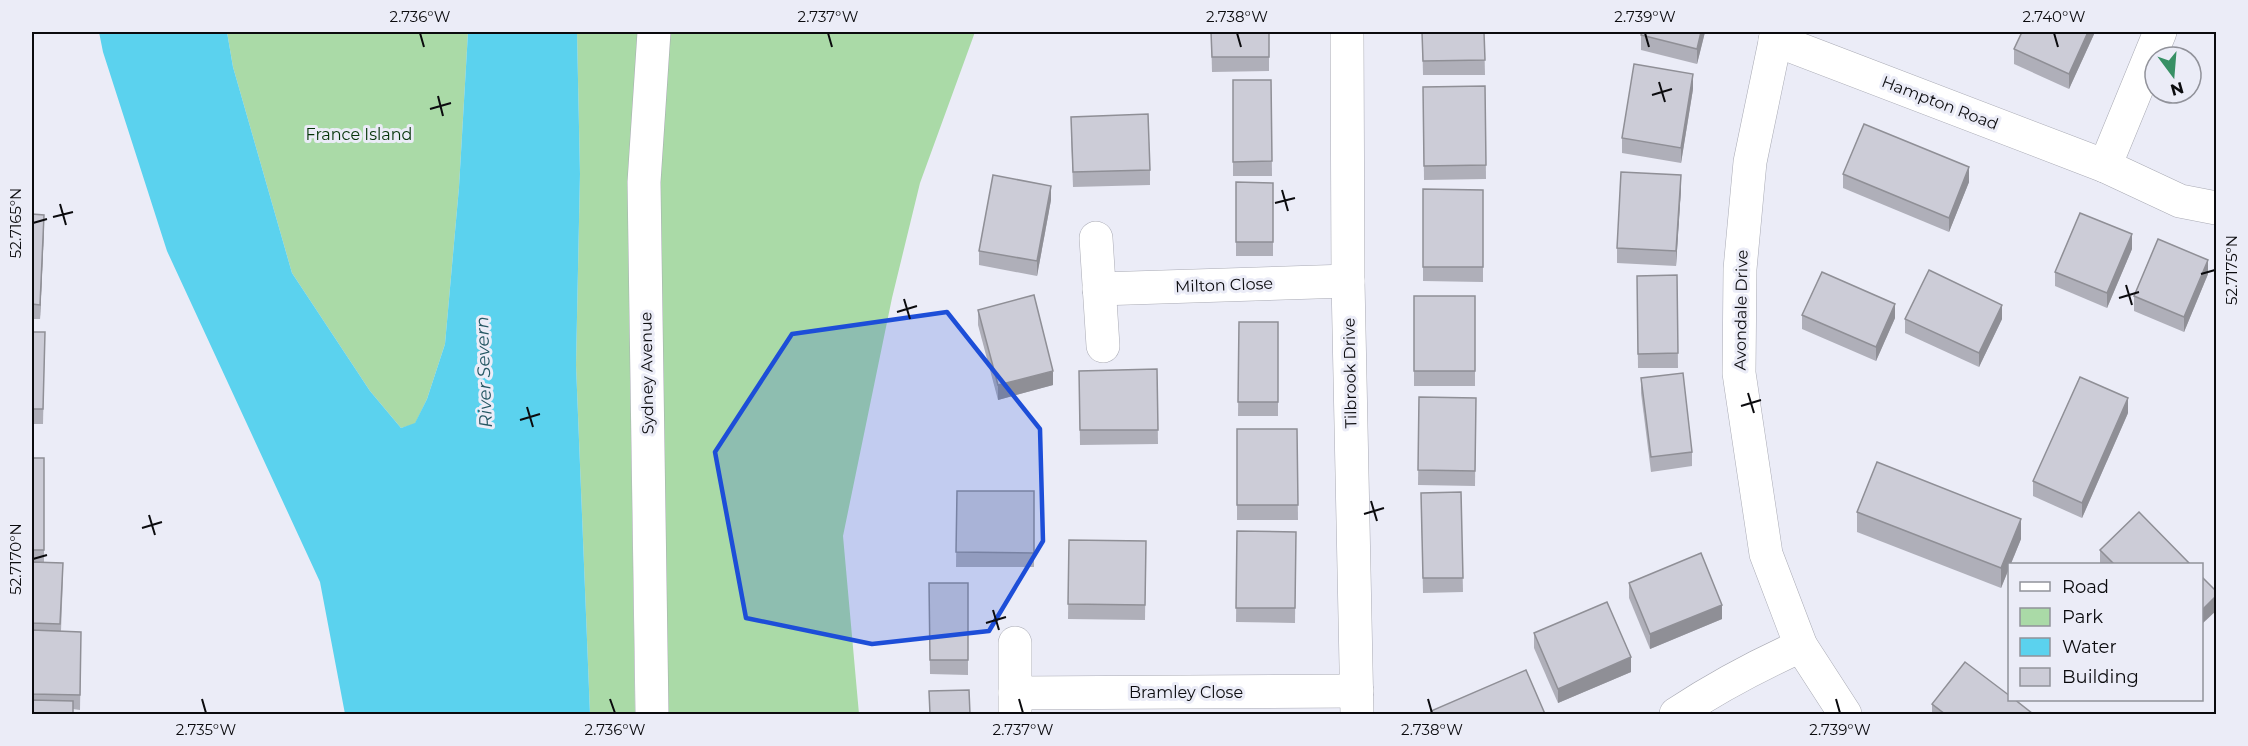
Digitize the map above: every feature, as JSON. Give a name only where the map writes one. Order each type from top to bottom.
[{"type":"street","name":"Sydney Avenue","points":[[652,714],[644,182],[654,32]]},
{"type":"street","name":"Tilbrook Drive","points":[[1347,32],[1348,281],[1357,703]]},
{"type":"street","points":[[2105,166],[2160,32]]},
{"type":"street","name":"Hampton Road","points":[[1776,36],[2105,166],[2180,201],[2217,208]]},
{"type":"street","name":"Avondale Drive","points":[[1776,36],[1750,162],[1740,269],[1739,373],[1766,554],[1801,646],[1845,714]]},
{"type":"street","points":[[1096,238],[1103,346]]},
{"type":"street","name":"Milton Close","points":[[1099,289],[1348,281]]},
{"type":"street","name":"Bramley Close","points":[[1015,643],[1015,704],[1357,703]]},
{"type":"street","points":[[1676,714],[1752,668],[1801,646]]},
{"type":"highlighted area","points":[[947,312],[1040,429],[1043,541],[989,631],[872,644],[746,618],[715,452],[792,334]]},
{"type":"green space","name":"France Island","points":[[227,32],[468,32],[459,187],[445,344],[427,399],[415,424],[401,428],[370,391],[292,273],[233,67]]},
{"type":"green space","points":[[577,32],[639,32],[629,273],[635,714],[590,714],[576,365],[580,174]]},
{"type":"green space","points":[[662,32],[975,32],[920,183],[892,298],[843,536],[859,714],[668,714],[662,430],[650,182]]},
{"type":"water","name":"River Severn","points":[[99,32],[227,32],[233,67],[292,273],[370,391],[401,428],[415,423],[427,399],[445,344],[459,187],[468,32],[577,32],[580,174],[576,365],[590,714],[345,714],[320,582],[167,251],[103,52]]},
{"type":"building","points":[[1211,32],[1269,32],[1269,57],[1212,57]]},
{"type":"building","points":[[1422,32],[1484,32],[1485,60],[1423,61]]},
{"type":"building","points":[[1642,32],[1701,32],[1697,49],[1641,35]]},
{"type":"building","points":[[2022,32],[2088,32],[2069,74],[2014,49]]},
{"type":"building","points":[[1634,64],[1693,74],[1681,148],[1622,138]]},
{"type":"building","points":[[1233,80],[1271,80],[1272,161],[1233,162]]},
{"type":"building","points":[[1485,86],[1486,165],[1424,166],[1423,87]]},
{"type":"building","points":[[1148,114],[1150,170],[1073,172],[1071,117]]},
{"type":"building","points":[[1864,124],[1969,167],[1949,218],[1843,174]]},
{"type":"building","points":[[1621,172],[1681,175],[1676,251],[1617,248]]},
{"type":"building","points":[[993,175],[1051,186],[1037,261],[979,251]]},
{"type":"building","points":[[1236,182],[1273,183],[1273,242],[1236,242]]},
{"type":"building","points":[[1423,189],[1483,190],[1483,267],[1423,267]]},
{"type":"building","points":[[2080,213],[2132,234],[2107,293],[2055,272]]},
{"type":"building","points":[[32,214],[44,215],[40,305],[32,304]]},
{"type":"building","points":[[2158,239],[2208,260],[2184,317],[2134,296]]},
{"type":"building","points":[[1929,270],[2002,305],[1979,353],[1905,319]]},
{"type":"building","points":[[1822,272],[1895,304],[1876,347],[1802,315]]},
{"type":"building","points":[[1677,275],[1678,353],[1638,354],[1637,276]]},
{"type":"building","points":[[1034,295],[1053,371],[998,385],[978,310]]},
{"type":"building","points":[[1414,296],[1475,296],[1475,371],[1414,371]]},
{"type":"building","points":[[1239,322],[1278,322],[1278,402],[1238,402]]},
{"type":"building","points":[[32,332],[45,332],[43,409],[32,409]]},
{"type":"building","points":[[1157,369],[1158,430],[1080,430],[1079,371]]},
{"type":"building","points":[[1683,373],[1692,452],[1651,457],[1641,378]]},
{"type":"building","points":[[2080,377],[2128,398],[2082,503],[2033,481]]},
{"type":"building","points":[[1419,397],[1476,398],[1475,471],[1418,470]]},
{"type":"building","points":[[1237,429],[1297,429],[1298,505],[1237,505]]},
{"type":"building","points":[[32,458],[44,458],[44,550],[32,550]]},
{"type":"building","points":[[1877,462],[2021,519],[2001,568],[1857,512]]},
{"type":"building","points":[[957,491],[1034,491],[1034,553],[956,552]]},
{"type":"building","points":[[1461,492],[1463,578],[1423,578],[1421,493]]},
{"type":"building","points":[[2139,512],[2189,563],[2113,563],[2100,550]]},
{"type":"building","points":[[1237,531],[1296,532],[1295,608],[1236,608]]},
{"type":"building","points":[[1069,540],[1146,541],[1145,605],[1068,604]]},
{"type":"building","points":[[1701,553],[1722,605],[1650,634],[1629,583]]},
{"type":"building","points":[[32,562],[63,563],[60,624],[32,623]]},
{"type":"building","points":[[2203,578],[2217,592],[2217,595],[2203,609]]},
{"type":"building","points":[[929,583],[968,583],[968,660],[930,660]]},
{"type":"building","points":[[1607,602],[1631,657],[1558,689],[1534,633]]},
{"type":"building","points":[[32,630],[81,632],[80,695],[32,694]]},
{"type":"building","points":[[1965,662],[2008,694],[2008,701],[2017,701],[2033,714],[1945,714],[1932,704]]},
{"type":"building","points":[[1526,670],[1545,714],[1433,714],[1431,711]]},
{"type":"building","points":[[969,690],[970,714],[930,714],[929,691]]},
{"type":"building","points":[[32,700],[73,701],[73,714],[32,714]]}]
